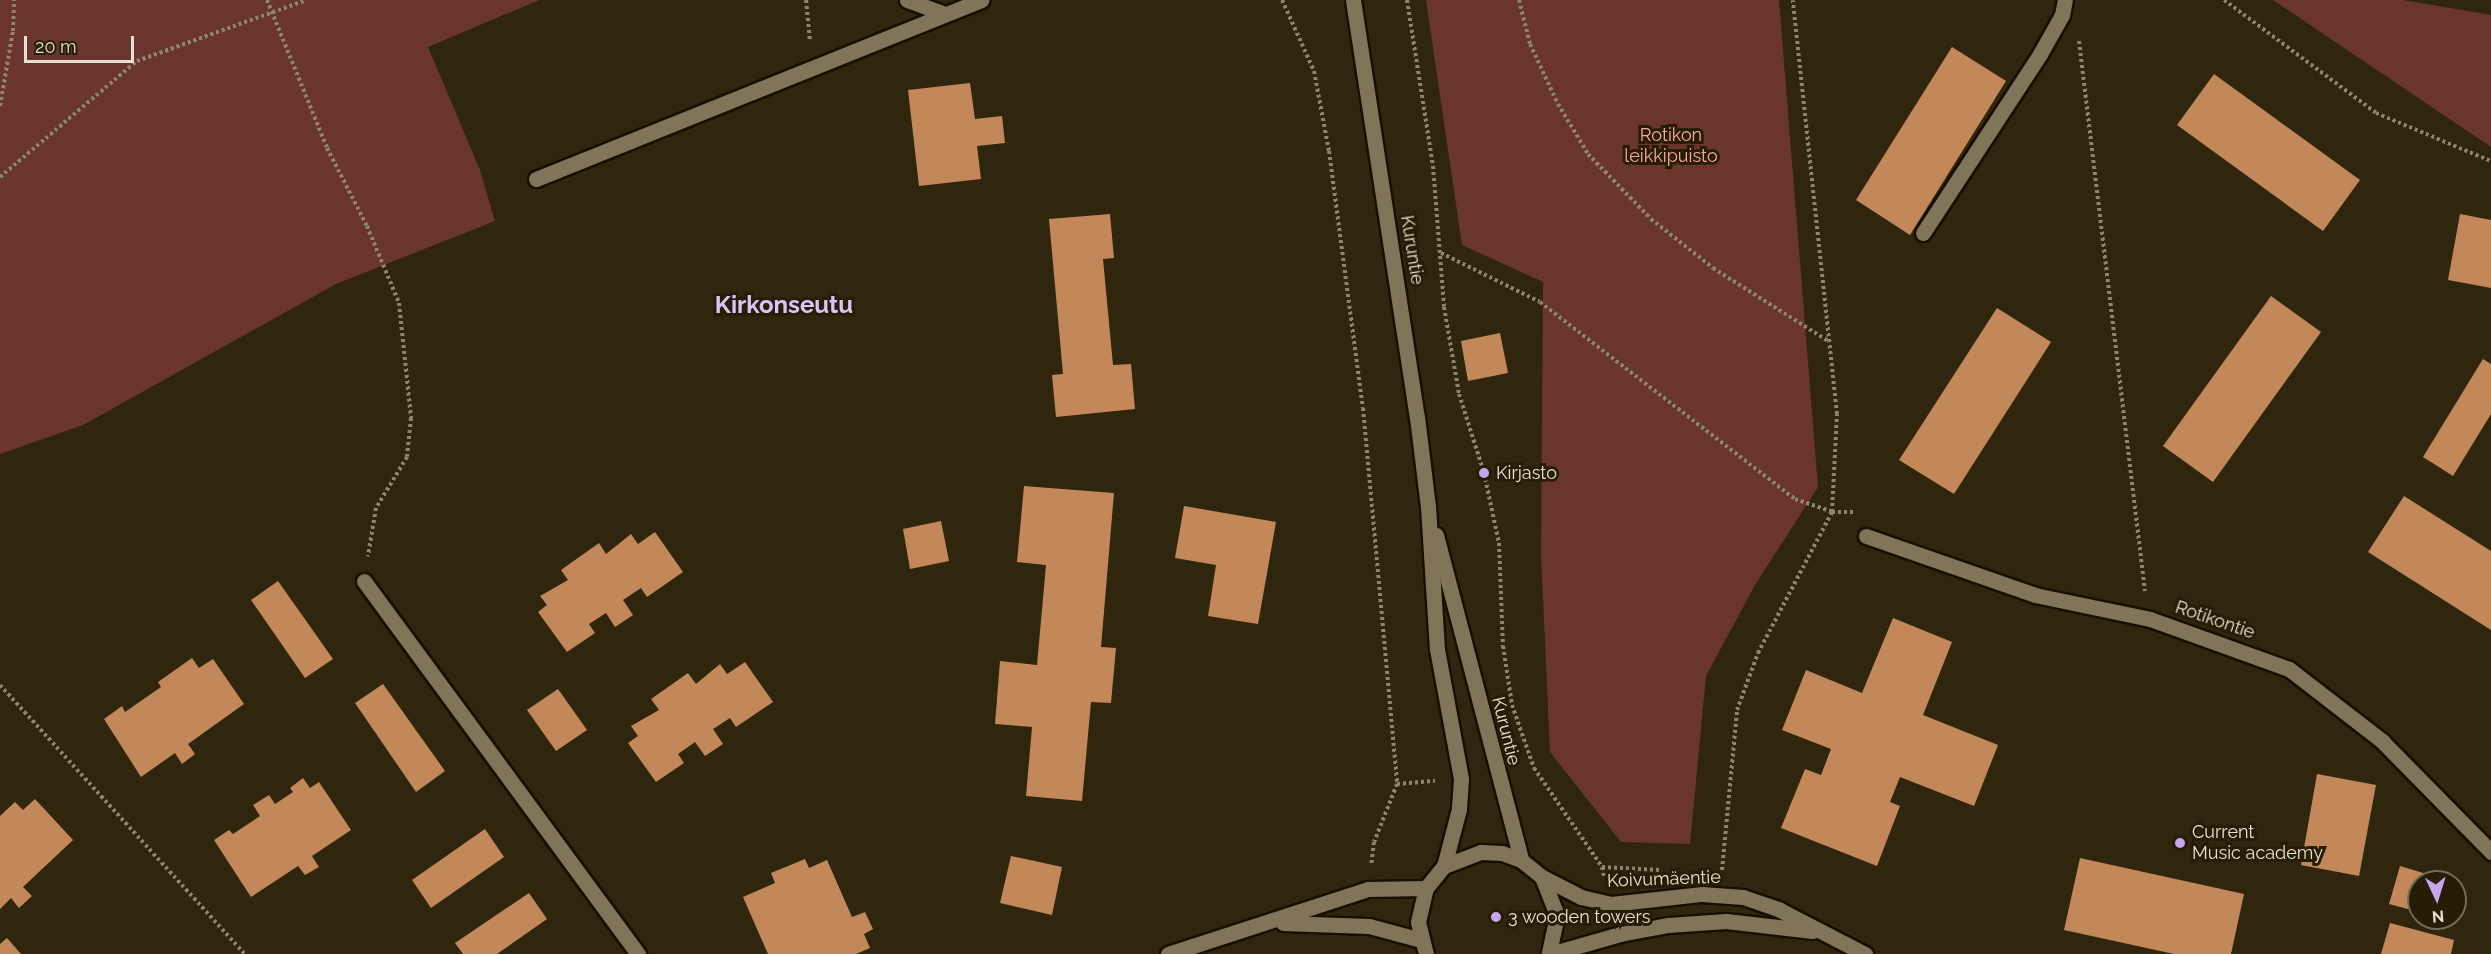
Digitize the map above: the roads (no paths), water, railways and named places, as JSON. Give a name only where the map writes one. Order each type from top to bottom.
[{"type":"street","points":[[907,0],[945,14]]},
{"type":"street","points":[[536,179],[811,65],[981,0]]},
{"type":"street","name":"Kuruntie","points":[[1353,0],[1428,506],[1437,649],[1461,779],[1455,828],[1444,866]]},
{"type":"street","points":[[1923,232],[2040,54],[2062,15],[2065,0]]},
{"type":"street","name":"Kuruntie","points":[[1428,506],[1466,639],[1479,706],[1521,860]]},
{"type":"street","name":"Rotikontie","points":[[1866,536],[2035,595],[2150,619],[2289,669],[2382,741],[2491,852]]},
{"type":"street","points":[[364,580],[638,954]]},
{"type":"street","points":[[1423,947],[1418,922],[1426,888],[1444,866],[1481,852],[1502,852],[1521,860]]},
{"type":"street","name":"Koivumäentie","points":[[1521,860],[1542,877],[1581,897],[1611,904],[1702,894],[1743,897],[1865,954]]},
{"type":"street","points":[[1542,877],[1557,915],[1549,954]]},
{"type":"street","points":[[1168,954],[1268,924],[1368,889],[1426,888]]},
{"type":"street","name":"Koivumäentie","points":[[1549,954],[1620,934],[1668,926],[1726,921],[1821,932]]},
{"type":"street","points":[[1268,924],[1369,926],[1423,947]]},
{"type":"place","name":"Kirjasto","points":[[1484,473]]},
{"type":"place","name":"Current Music academy","points":[[2180,843]]},
{"type":"place","name":"3 wooden towers","points":[[1496,917]]},
{"type":"district","name":"Kirkonseutu","points":[[784,305]]},
{"type":"park label","name":"Rotikon leikkipuisto","points":[[1671,146]]}]
